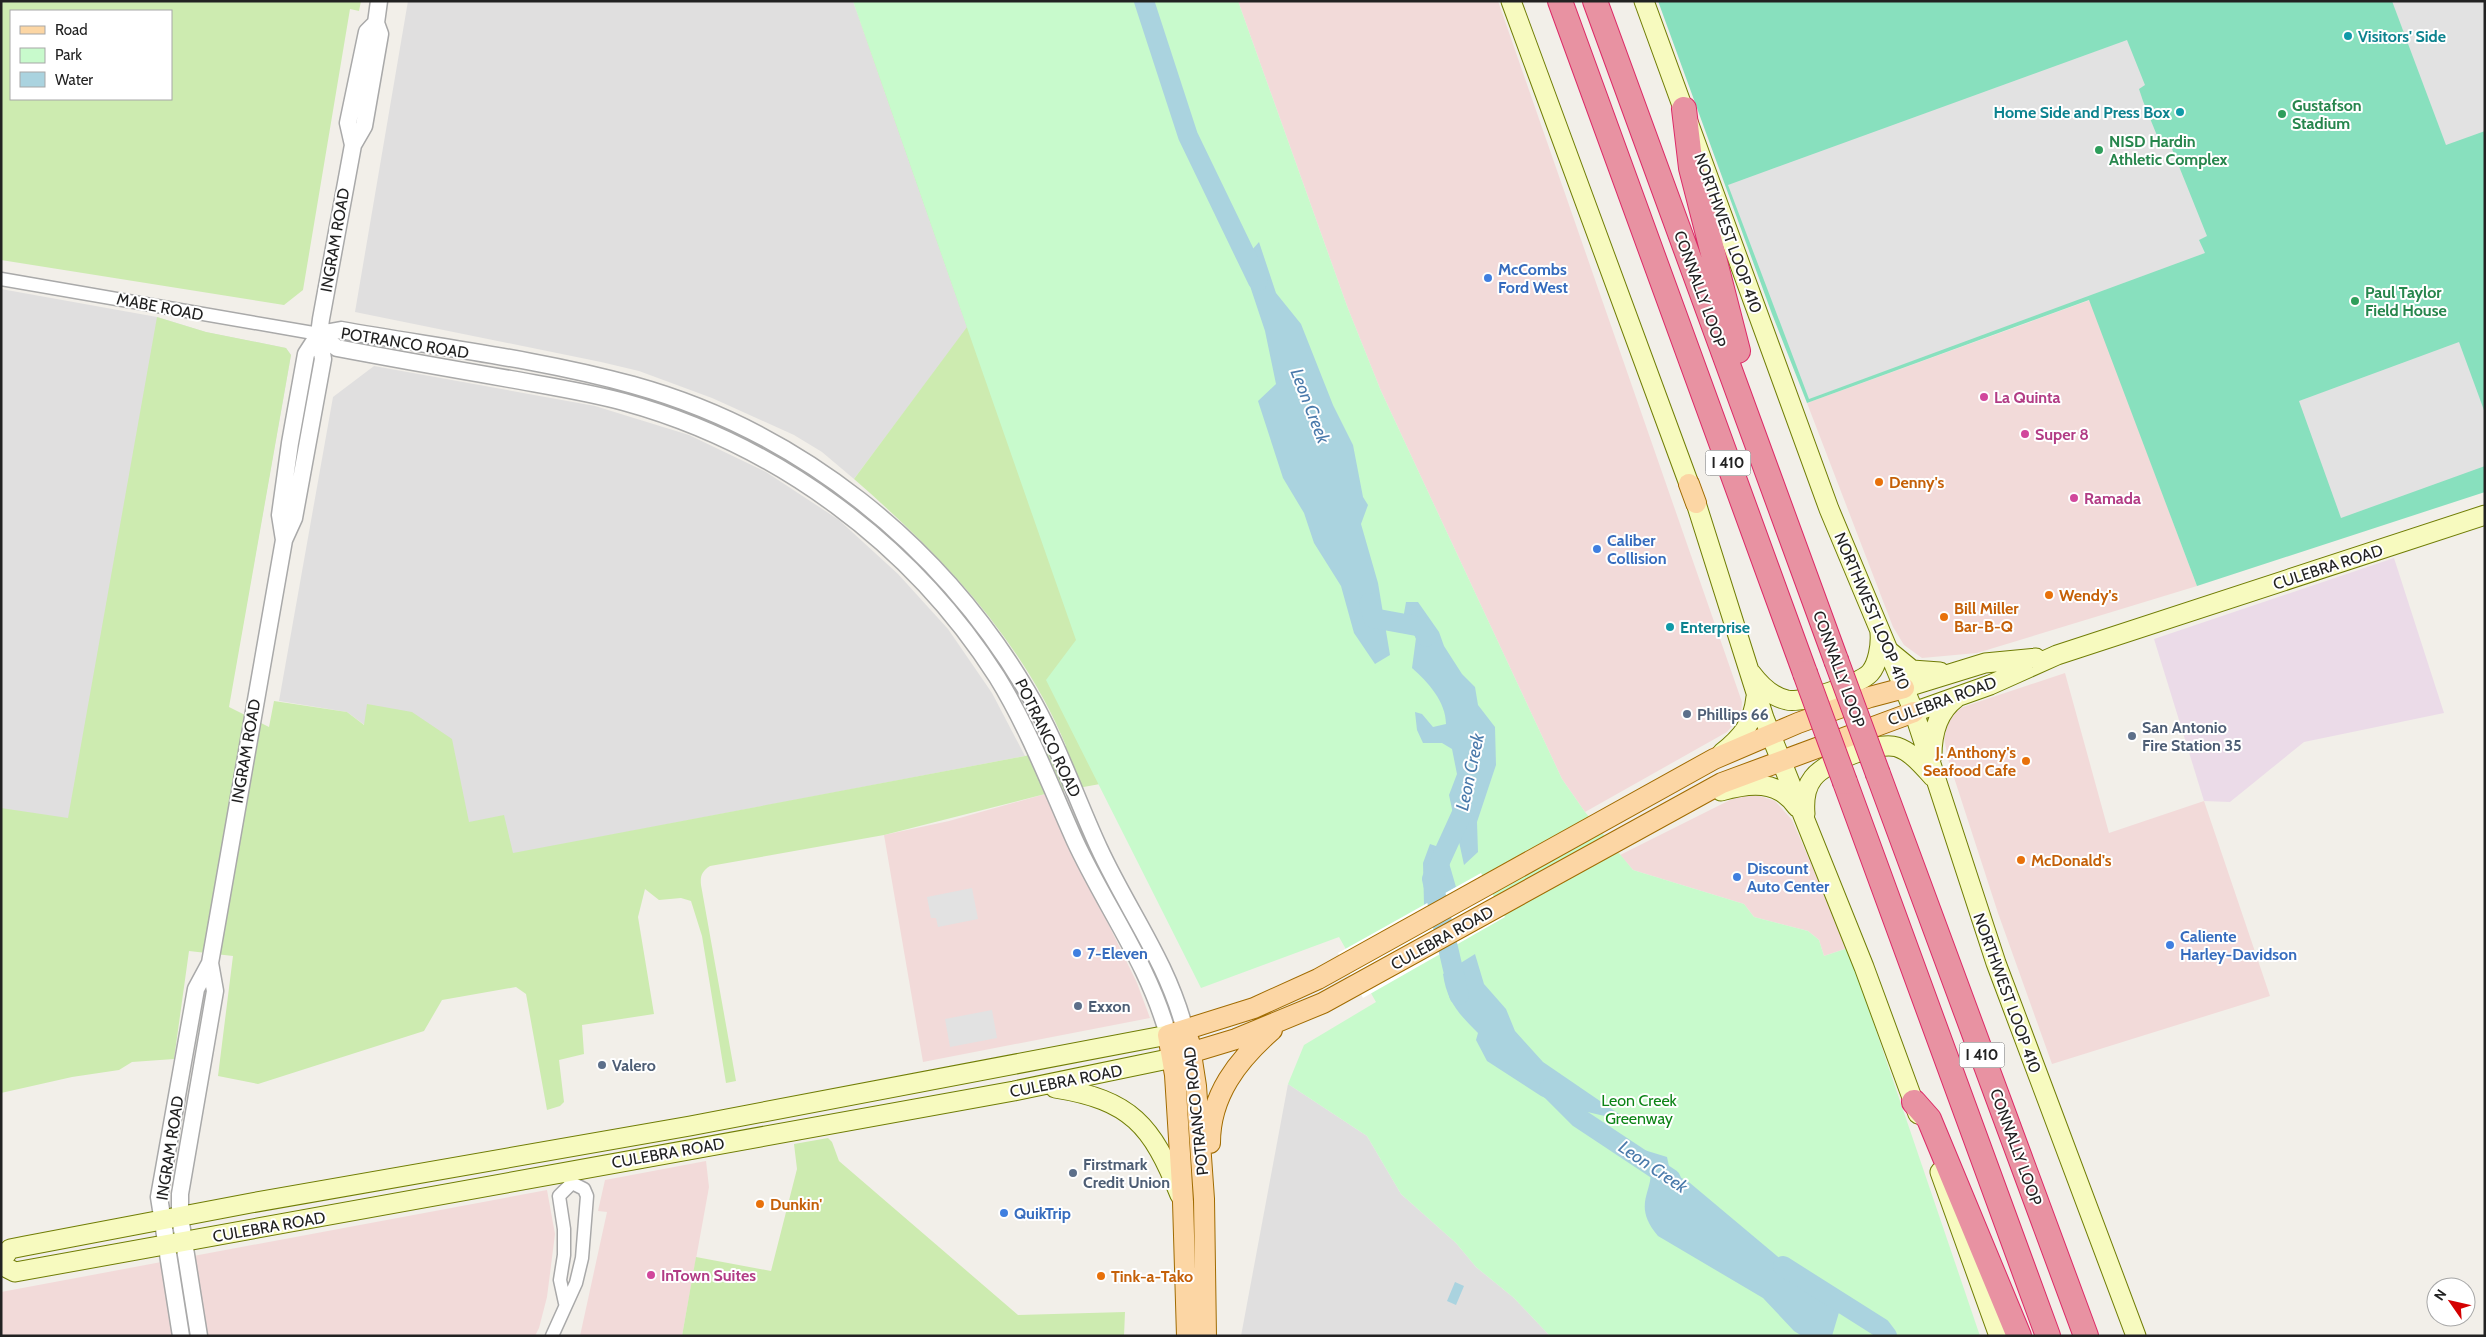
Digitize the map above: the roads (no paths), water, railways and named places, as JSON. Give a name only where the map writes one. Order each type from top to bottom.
[{"type":"highway","name":"CONNALLY LOOP","points":[[1560,1],[2048,1336]]},
{"type":"highway","name":"CONNALLY LOOP","points":[[1595,1],[2086,1336]]},
{"type":"highway","points":[[1684,109],[1691,168],[1739,355],[1745,410]]},
{"type":"highway","points":[[1914,1102],[1929,1119],[2019,1336]]},
{"type":"main road","points":[[1511,1],[1692,493],[1756,697],[1914,1102],[1999,1336]]},
{"type":"main road","name":"NORTHWEST LOOP 410","points":[[1644,1],[1826,500],[1914,712],[1973,900],[2136,1336]]},
{"type":"main road","name":"CULEBRA ROAD","points":[[1,1265],[16,1272],[175,1243],[571,1177],[1182,1056],[1281,1022],[1356,986],[1722,783],[1780,760],[1960,696],[2056,655],[2485,516]]},
{"type":"main road","points":[[1748,670],[1772,694],[1788,701],[1801,701],[1866,677],[1876,662],[1883,638]]},
{"type":"main road","points":[[1883,638],[1897,659],[1916,671],[1931,673],[1962,669]]},
{"type":"main road","name":"CULEBRA ROAD","points":[[1,1261],[10,1250],[171,1219],[567,1149],[1177,1032],[1272,1001],[1344,965],[1714,759],[1770,735],[1870,697],[1962,669],[1985,664],[2056,655]]},
{"type":"main road","points":[[1935,779],[1932,757],[1934,731],[1944,710],[1960,696]]},
{"type":"main road","points":[[1714,759],[1746,731],[1754,714],[1756,697]]},
{"type":"main road","points":[[1805,820],[1806,794],[1816,774],[1825,767],[1871,748],[1884,746],[1899,748],[1910,755],[1935,779]]},
{"type":"main road","points":[[1691,800],[1739,786],[1760,784],[1785,794],[1795,803],[1805,820]]},
{"type":"main road","points":[[1204,1199],[1210,1174],[1211,1126],[1223,1088],[1248,1052],[1281,1022]]},
{"type":"main road","name":"POTRANCO ROAD","points":[[1177,1032],[1182,1056],[1187,1336]]},
{"type":"main road","name":"POTRANCO ROAD","points":[[1182,1056],[1196,1086],[1204,1199],[1206,1336]]},
{"type":"main road","points":[[1041,1085],[1096,1096],[1133,1117],[1158,1146],[1184,1202]]},
{"type":"street","name":"INGRAM ROAD","points":[[199,1336],[175,1243],[171,1219],[159,1197],[196,989],[210,963],[284,540],[294,518],[323,359],[318,334],[353,145],[364,126],[380,34],[376,23],[379,1]]},
{"type":"street","name":"MABE ROAD","points":[[1,279],[318,334]]},
{"type":"street","name":"POTRANCO ROAD","points":[[318,334],[341,330],[537,364],[612,380],[656,392],[746,429],[803,460],[877,513],[915,547],[947,580],[981,622],[1013,669],[1044,722],[1099,849],[1158,957],[1172,988],[1177,1032]]},
{"type":"street","name":"POTRANCO ROAD","points":[[318,334],[337,348],[533,383],[643,408],[704,430],[743,448],[820,494],[861,525],[901,561],[967,634],[998,679],[1027,730],[1083,858],[1177,1032]]},
{"type":"street","points":[[533,383],[537,364]]},
{"type":"street","points":[[901,561],[915,547]]},
{"type":"street","points":[[1027,730],[1044,722]]},
{"type":"street","points":[[552,1336],[576,1283],[582,1258],[587,1196],[584,1189],[571,1177],[567,1149]]},
{"type":"street","points":[[565,1304],[560,1280],[564,1255],[564,1230],[559,1196],[571,1177]]},
{"type":"street","name":"INGRAM ROAD","points":[[175,1243],[181,1336]]},
{"type":"water","points":[[1259,242],[1276,293],[1301,324],[1333,405],[1353,445],[1363,497],[1368,505],[1361,524],[1378,583],[1390,655],[1375,664],[1354,633],[1341,586],[1314,543],[1304,513],[1283,478],[1258,401],[1276,384],[1265,331],[1251,289],[1244,259]]},
{"type":"water","points":[[1406,602],[1418,602],[1439,632],[1444,646],[1462,674],[1475,687],[1478,705],[1495,727],[1496,765],[1477,822],[1478,852],[1464,865],[1449,795],[1457,774],[1452,749],[1442,743],[1423,743],[1417,730],[1415,712],[1422,714],[1433,727],[1446,724],[1443,708],[1435,693],[1412,668],[1416,638],[1403,619]]},
{"type":"water","points":[[1430,844],[1445,849],[1456,887],[1424,905],[1423,863]]},
{"type":"water","points":[[1475,954],[1484,984],[1506,1009],[1515,1031],[1543,1062],[1619,1114],[1613,1118],[1562,1106],[1541,1096],[1487,1061],[1476,1040],[1478,1033],[1455,1007],[1447,992],[1443,974]]},
{"type":"water","points":[[1641,1149],[1667,1157],[1670,1171],[1690,1183],[1840,1309],[1832,1336],[1802,1336],[1794,1331],[1763,1298],[1658,1236],[1646,1214],[1645,1205],[1651,1172],[1648,1160]]},
{"type":"water","points":[[1455,1282],[1464,1286],[1456,1305],[1447,1301]]},
{"type":"waterway","name":"Leon Creek","points":[[1144,1],[1188,136],[1258,281]]},
{"type":"waterway","name":"Leon Creek","points":[[1369,603],[1373,618],[1422,627],[1426,637]]},
{"type":"waterway","name":"Leon Creek","points":[[1459,995],[1432,879],[1468,800]]},
{"type":"waterway","name":"Leon Creek","points":[[1549,1088],[1579,1118],[1671,1179]]},
{"type":"waterway","name":"Leon Creek","points":[[1783,1266],[1881,1328],[1887,1336]]},
{"type":"place","name":"Visitors' Side","points":[[2348,36]]},
{"type":"place","name":"Home Side and Press Box","points":[[2180,112]]},
{"type":"place","name":"Gustafson Stadium","points":[[2282,114]]},
{"type":"place","name":"NISD Hardin Athletic Complex","points":[[2099,150]]},
{"type":"place","name":"McCombs Ford West","points":[[1488,278]]},
{"type":"place","name":"Paul Taylor Field House","points":[[2355,301]]},
{"type":"place","name":"La Quinta","points":[[1984,397]]},
{"type":"place","name":"Super 8","points":[[2025,434]]},
{"type":"place","name":"Denny's","points":[[1879,482]]},
{"type":"place","name":"Ramada","points":[[2074,498]]},
{"type":"place","name":"Caliber Collision","points":[[1597,549]]},
{"type":"place","name":"Wendy's","points":[[2049,595]]},
{"type":"place","name":"Bill Miller Bar-B-Q","points":[[1944,617]]},
{"type":"place","name":"Enterprise","points":[[1670,627]]},
{"type":"place","name":"Phillips 66","points":[[1687,714]]},
{"type":"place","name":"San Antonio Fire Station 35","points":[[2132,736]]},
{"type":"place","name":"J. Anthony's Seafood Cafe","points":[[2026,761]]},
{"type":"place","name":"McDonald's","points":[[2021,860]]},
{"type":"place","name":"Discount Auto Center","points":[[1737,877]]},
{"type":"place","name":"Caliente Harley-Davidson","points":[[2170,945]]},
{"type":"place","name":"7-Eleven","points":[[1077,953]]},
{"type":"place","name":"Exxon","points":[[1078,1006]]},
{"type":"place","name":"Valero","points":[[602,1065]]},
{"type":"place","name":"Firstmark Credit Union","points":[[1073,1173]]},
{"type":"place","name":"Dunkin'","points":[[760,1204]]},
{"type":"place","name":"QuikTrip","points":[[1004,1213]]},
{"type":"place","name":"InTown Suites","points":[[651,1275]]},
{"type":"place","name":"Tink-a-Tako","points":[[1101,1276]]},
{"type":"park label","name":"Leon Creek Greenway","points":[[1639,1109]]}]
